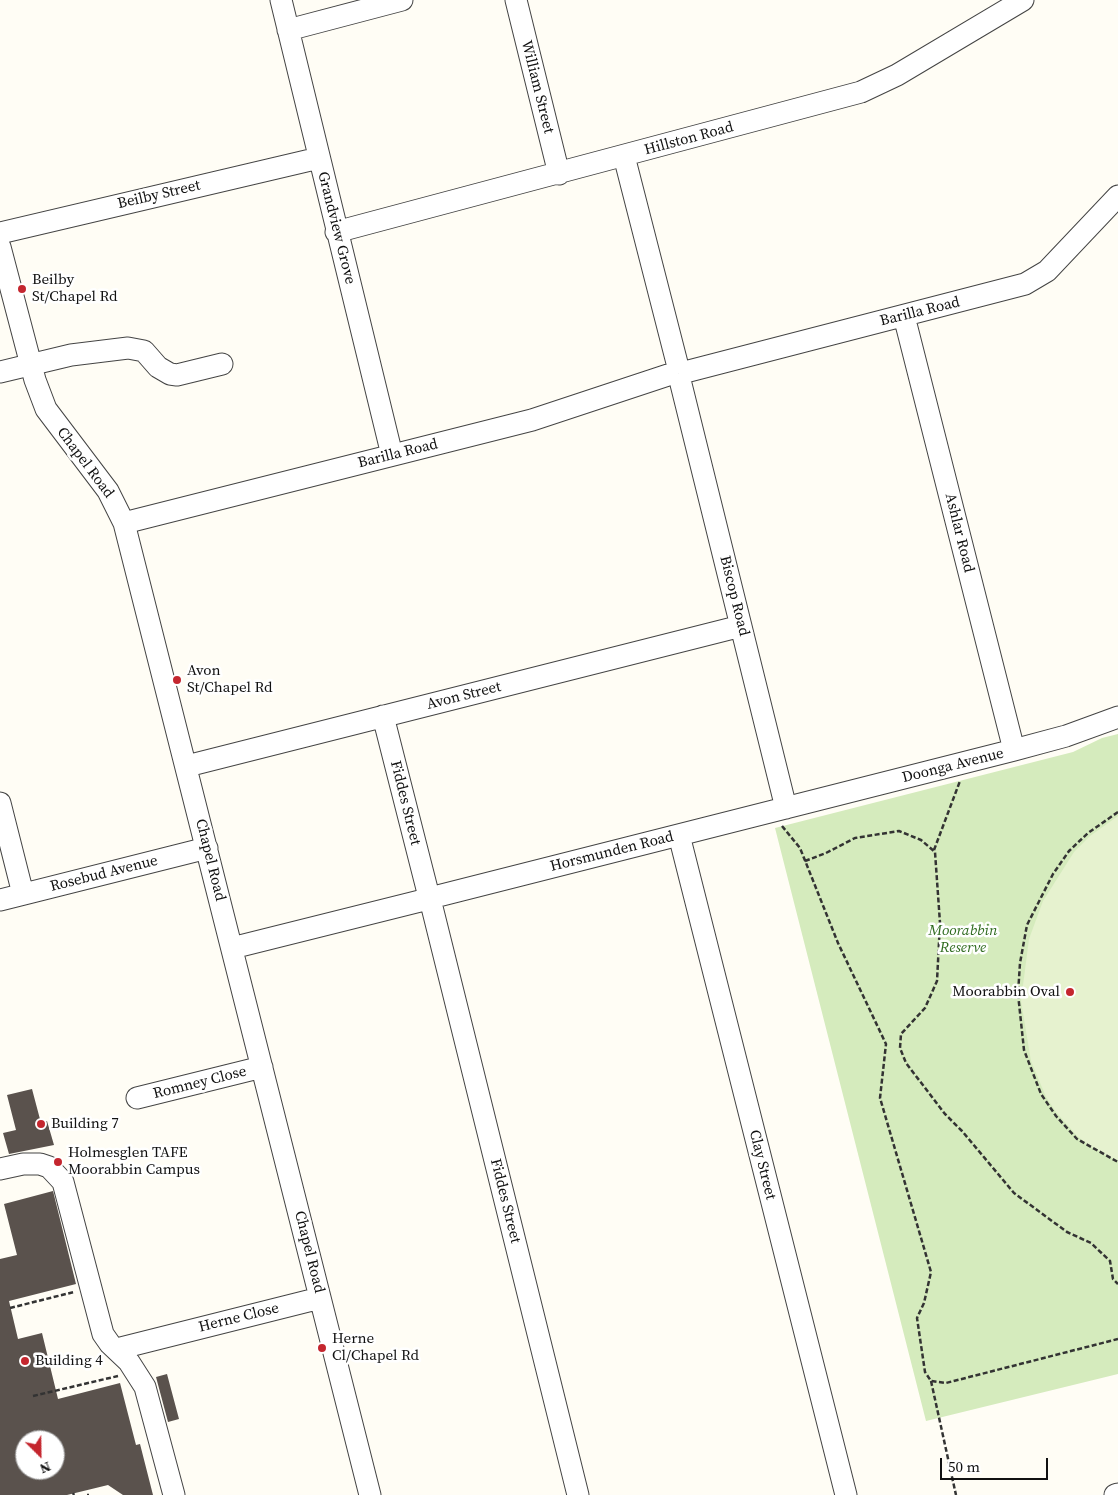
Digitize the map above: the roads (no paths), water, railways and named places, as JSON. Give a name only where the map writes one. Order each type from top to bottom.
[{"type":"street","name":"Grandview Grove","points":[[281,0],[336,232],[392,455]]},
{"type":"street","points":[[288,30],[402,0]]},
{"type":"street","name":"William Street","points":[[516,0],[559,174]]},
{"type":"street","name":"Hillston Road","points":[[336,232],[861,92],[897,75],[1023,0]]},
{"type":"street","name":"Biscop Road","points":[[624,156],[741,626],[782,809]]},
{"type":"street","name":"Beilby Street","points":[[0,233],[319,158]]},
{"type":"street","name":"Barilla Road","points":[[124,523],[561,412],[679,373],[904,316],[1032,281],[1047,271],[1114,207]]},
{"type":"street","name":"Chapel Road","points":[[0,247],[31,364],[46,409],[108,491],[124,523],[370,1495]]},
{"type":"street","name":"Ashlar Road","points":[[904,316],[1014,750]]},
{"type":"street","points":[[0,372],[71,355],[128,348],[144,351],[158,367],[170,374],[177,375],[222,364]]},
{"type":"street","name":"Avon Street","points":[[187,766],[741,626]]},
{"type":"street","name":"Fiddes Street","points":[[383,716],[578,1495]]},
{"type":"street","name":"Doonga Avenue","points":[[782,809],[1066,736],[1118,717]]},
{"type":"street","points":[[0,803],[23,894]]},
{"type":"street","name":"Horsmunden Road","points":[[232,948],[782,809]]},
{"type":"street","name":"Clay Street","points":[[679,835],[846,1495]]},
{"type":"street","name":"Rosebud Avenue","points":[[0,900],[207,848]]},
{"type":"street","name":"Romney Close","points":[[137,1098],[262,1067]]},
{"type":"street","points":[[0,1169],[23,1164],[40,1164],[49,1166],[63,1182],[103,1334],[110,1344],[129,1362],[145,1388],[174,1495]]},
{"type":"street","name":"Herne Close","points":[[117,1349],[320,1298]]},
{"type":"place","name":"Beilby St/Chapel Rd","points":[[22,289]]},
{"type":"place","name":"Avon St/Chapel Rd","points":[[177,680]]},
{"type":"place","name":"Moorabbin Oval","points":[[1070,992]]},
{"type":"place","name":"Building 7","points":[[41,1124]]},
{"type":"place","name":"Holmesglen TAFE Moorabbin Campus","points":[[58,1162]]},
{"type":"place","name":"Herne Cl/Chapel Rd","points":[[322,1348]]},
{"type":"place","name":"Building 4","points":[[25,1361]]},
{"type":"park label","name":"Moorabbin Reserve","points":[[963,940]]}]
